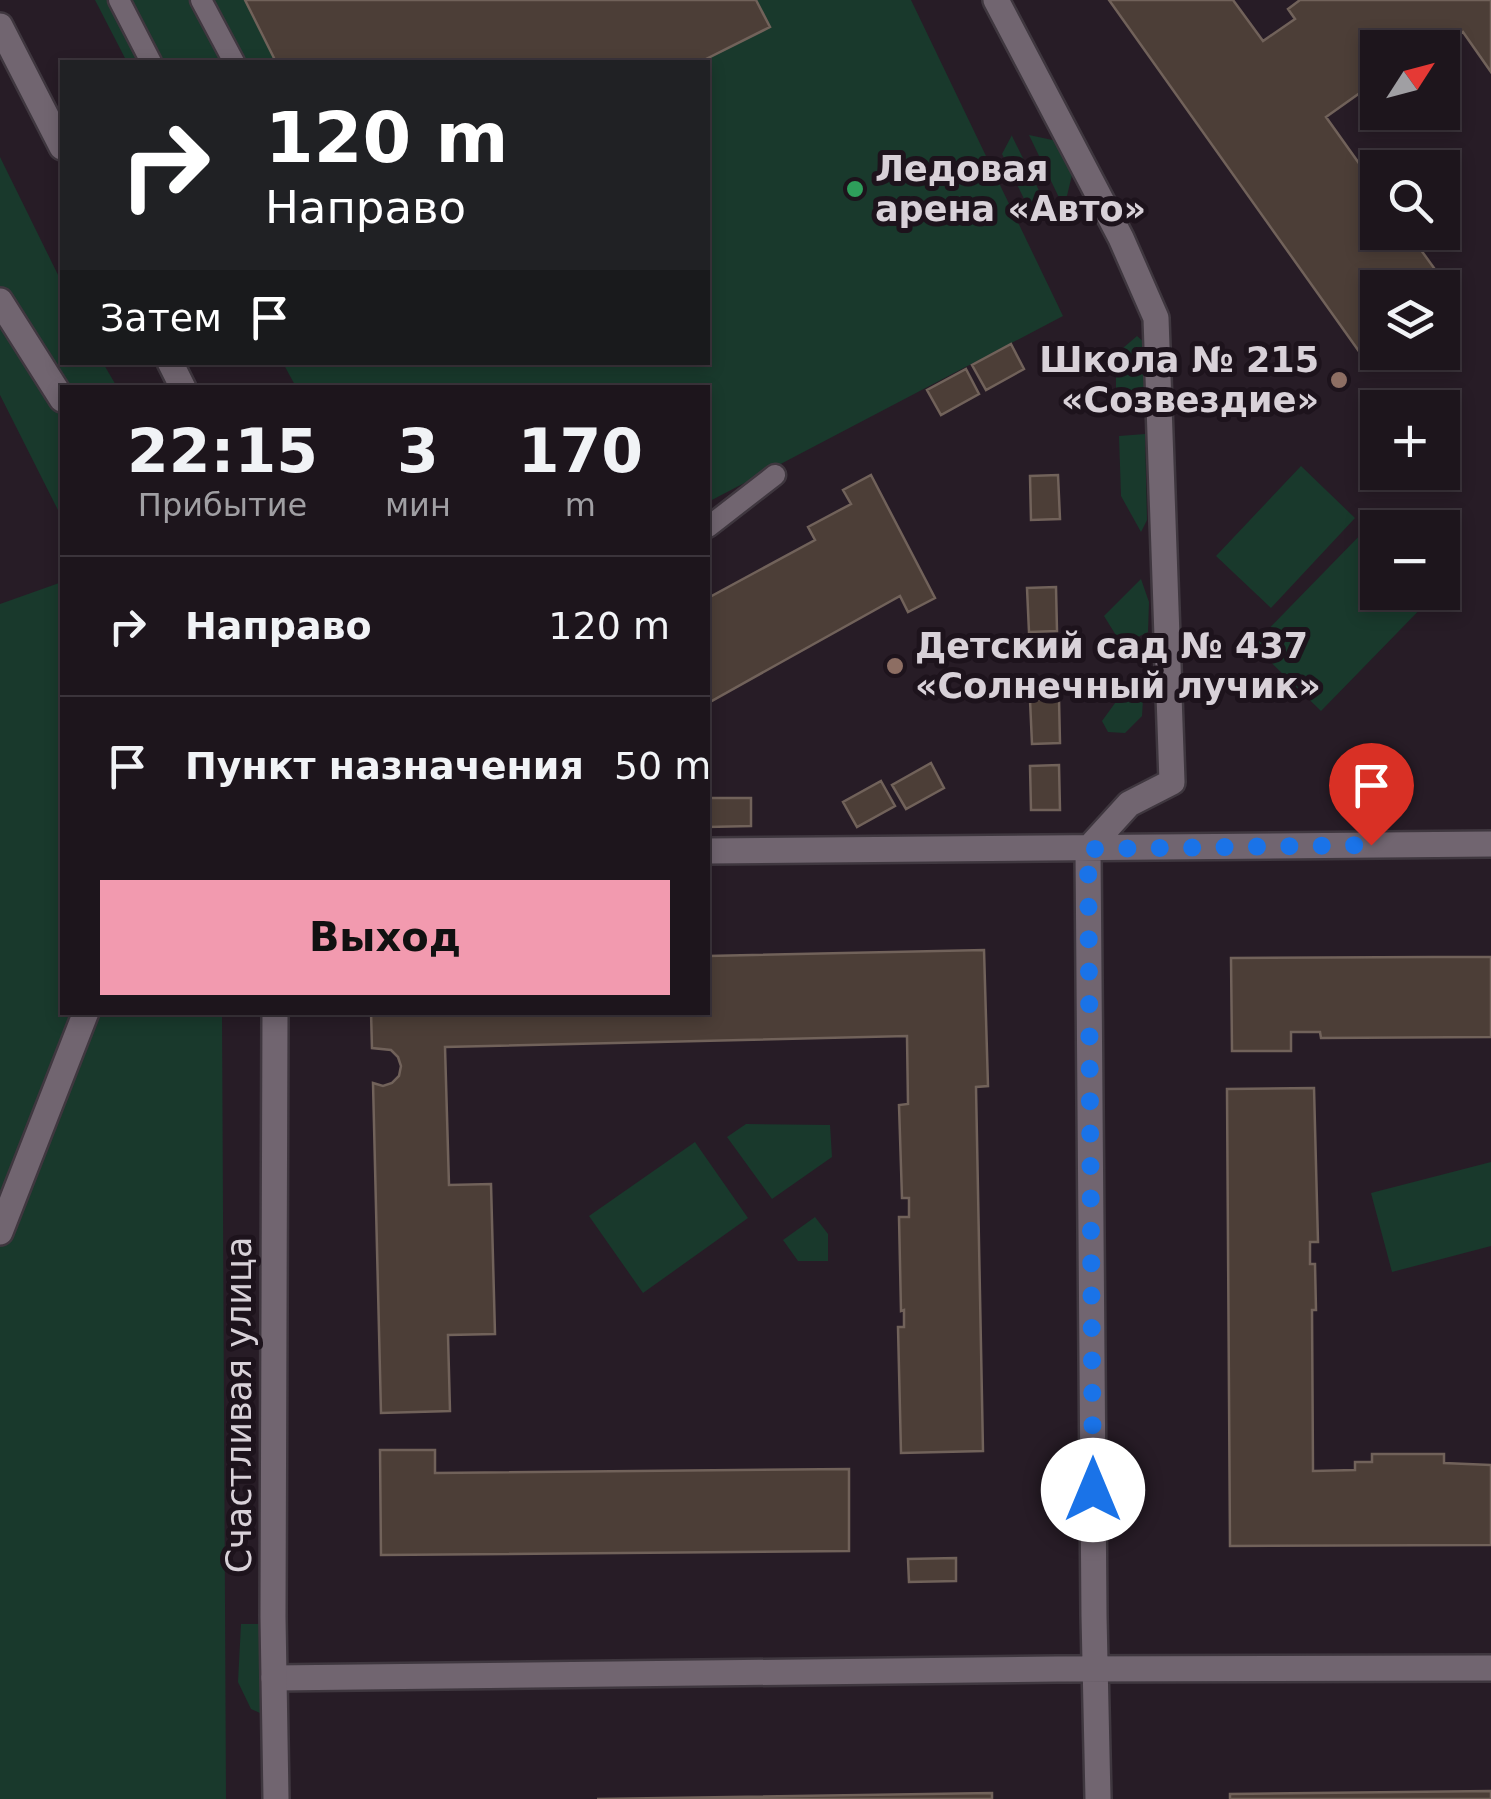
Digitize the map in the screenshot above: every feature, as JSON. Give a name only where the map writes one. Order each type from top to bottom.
[{"type":"street","points":[[996,0],[1122,238],[1156,318],[1172,782],[1130,804],[1088,849],[1098,1799]]},
{"type":"street","points":[[0,26],[60,143]]},
{"type":"street","points":[[0,301],[60,396]]},
{"type":"street","points":[[710,850],[1491,844]]},
{"type":"street","points":[[0,1232],[85,1015]]},
{"type":"street","name":"Счастливая улица","points":[[275,1015],[276,1799]]},
{"type":"street","points":[[274,1678],[1491,1668]]},
{"type":"lane","points":[[119,0],[150,60]]},
{"type":"lane","points":[[202,0],[233,60]]},
{"type":"lane","points":[[710,526],[776,475]]},
{"type":"green space","name":"Ледовая арена «Авто»","points":[[95,0],[911,0],[1063,316],[710,501],[710,385],[295,385],[284,365],[710,365],[710,60],[126,60]]},
{"type":"green space","points":[[1012,135],[1051,215],[1030,211],[1002,154]]},
{"type":"green space","points":[[1029,135],[1057,141],[1073,171],[1064,208]]},
{"type":"green space","points":[[0,157],[60,279],[60,365],[104,365],[116,385],[60,385],[60,514],[0,395]]},
{"type":"green space","points":[[1137,336],[1146,344],[1146,390],[1128,398],[1116,389],[1116,354]]},
{"type":"green space","points":[[1145,434],[1147,520],[1141,532],[1121,496],[1119,436]]},
{"type":"green space","points":[[1301,466],[1355,518],[1271,608],[1216,556]]},
{"type":"green space","points":[[1360,535],[1360,610],[1419,610],[1321,711],[1253,645]]},
{"type":"green space","points":[[1141,579],[1149,602],[1148,632],[1122,645],[1104,616]]},
{"type":"green space","points":[[60,583],[60,1015],[222,1015],[226,1799],[0,1799],[0,604]]},
{"type":"green space","points":[[1131,681],[1144,683],[1142,716],[1125,733],[1108,732],[1102,721]]},
{"type":"green space","points":[[746,1124],[830,1125],[832,1157],[772,1199],[727,1137]]},
{"type":"green space","points":[[695,1142],[748,1218],[643,1293],[589,1216]]},
{"type":"green space","points":[[1491,1162],[1491,1246],[1392,1272],[1371,1193]]},
{"type":"green space","points":[[815,1217],[828,1234],[828,1261],[798,1261],[783,1240]]},
{"type":"green space","points":[[241,1624],[260,1624],[260,1713],[251,1709],[238,1682]]},
{"type":"building","points":[[245,0],[756,0],[770,27],[704,60],[275,60]]},
{"type":"building","points":[[1109,0],[1233,0],[1263,41],[1295,19],[1288,9],[1300,0],[1491,0],[1491,72],[1460,30],[1360,30],[1360,93],[1326,117],[1360,165],[1360,250],[1421,250],[1435,270],[1360,270],[1360,353]]},
{"type":"building","points":[[1011,344],[1024,369],[986,390],[972,365]]},
{"type":"building","points":[[966,369],[979,394],[941,415],[927,390]]},
{"type":"building","points":[[871,475],[935,598],[908,612],[900,596],[710,702],[710,597],[815,540],[808,527],[851,504],[843,490]]},
{"type":"building","points":[[1058,475],[1060,519],[1031,520],[1030,476]]},
{"type":"building","points":[[1056,587],[1057,631],[1029,632],[1027,588]]},
{"type":"building","points":[[1059,699],[1060,743],[1032,744],[1030,700]]},
{"type":"building","points":[[931,763],[944,788],[906,809],[892,785]]},
{"type":"building","points":[[1059,765],[1060,810],[1031,810],[1030,766]]},
{"type":"building","points":[[881,781],[895,806],[857,827],[843,802]]},
{"type":"building","points":[[710,798],[751,798],[751,826],[710,827]]},
{"type":"building","points":[[984,950],[988,1086],[976,1087],[983,1451],[901,1453],[898,1327],[904,1327],[904,1310],[901,1311],[899,1217],[909,1217],[909,1198],[902,1198],[899,1105],[908,1104],[907,1036],[445,1047],[449,1185],[491,1184],[495,1334],[448,1335],[450,1411],[381,1413],[373,1083],[392,1083],[401,1066],[391,1050],[372,1048],[371,1015],[710,1015],[710,956]]},
{"type":"building","points":[[1491,957],[1491,1037],[1321,1038],[1320,1032],[1291,1032],[1291,1051],[1232,1051],[1231,958]]},
{"type":"building","points":[[1314,1088],[1318,1242],[1310,1242],[1310,1264],[1315,1264],[1316,1310],[1312,1310],[1313,1471],[1355,1470],[1355,1462],[1372,1462],[1372,1454],[1444,1454],[1444,1463],[1491,1465],[1491,1545],[1230,1546],[1227,1089]]},
{"type":"building","points":[[380,1450],[435,1450],[435,1473],[849,1469],[849,1551],[381,1555]]},
{"type":"building","points":[[956,1558],[956,1581],[909,1582],[908,1559]]},
{"type":"building","points":[[1491,1791],[1491,1799],[1230,1799],[1230,1794]]},
{"type":"building","points":[[992,1793],[992,1799],[597,1799]]},
{"type":"place","name":"Ледовая арена «Авто»","points":[[855,189]]},
{"type":"place","name":"Школа № 215 «Созвездие»","points":[[1339,380]]},
{"type":"place","name":"Детский сад № 437 «Солнечный лучик»","points":[[895,666]]},
{"type":"route","points":[[1093,1490],[1088,849],[1371,845]]}]
